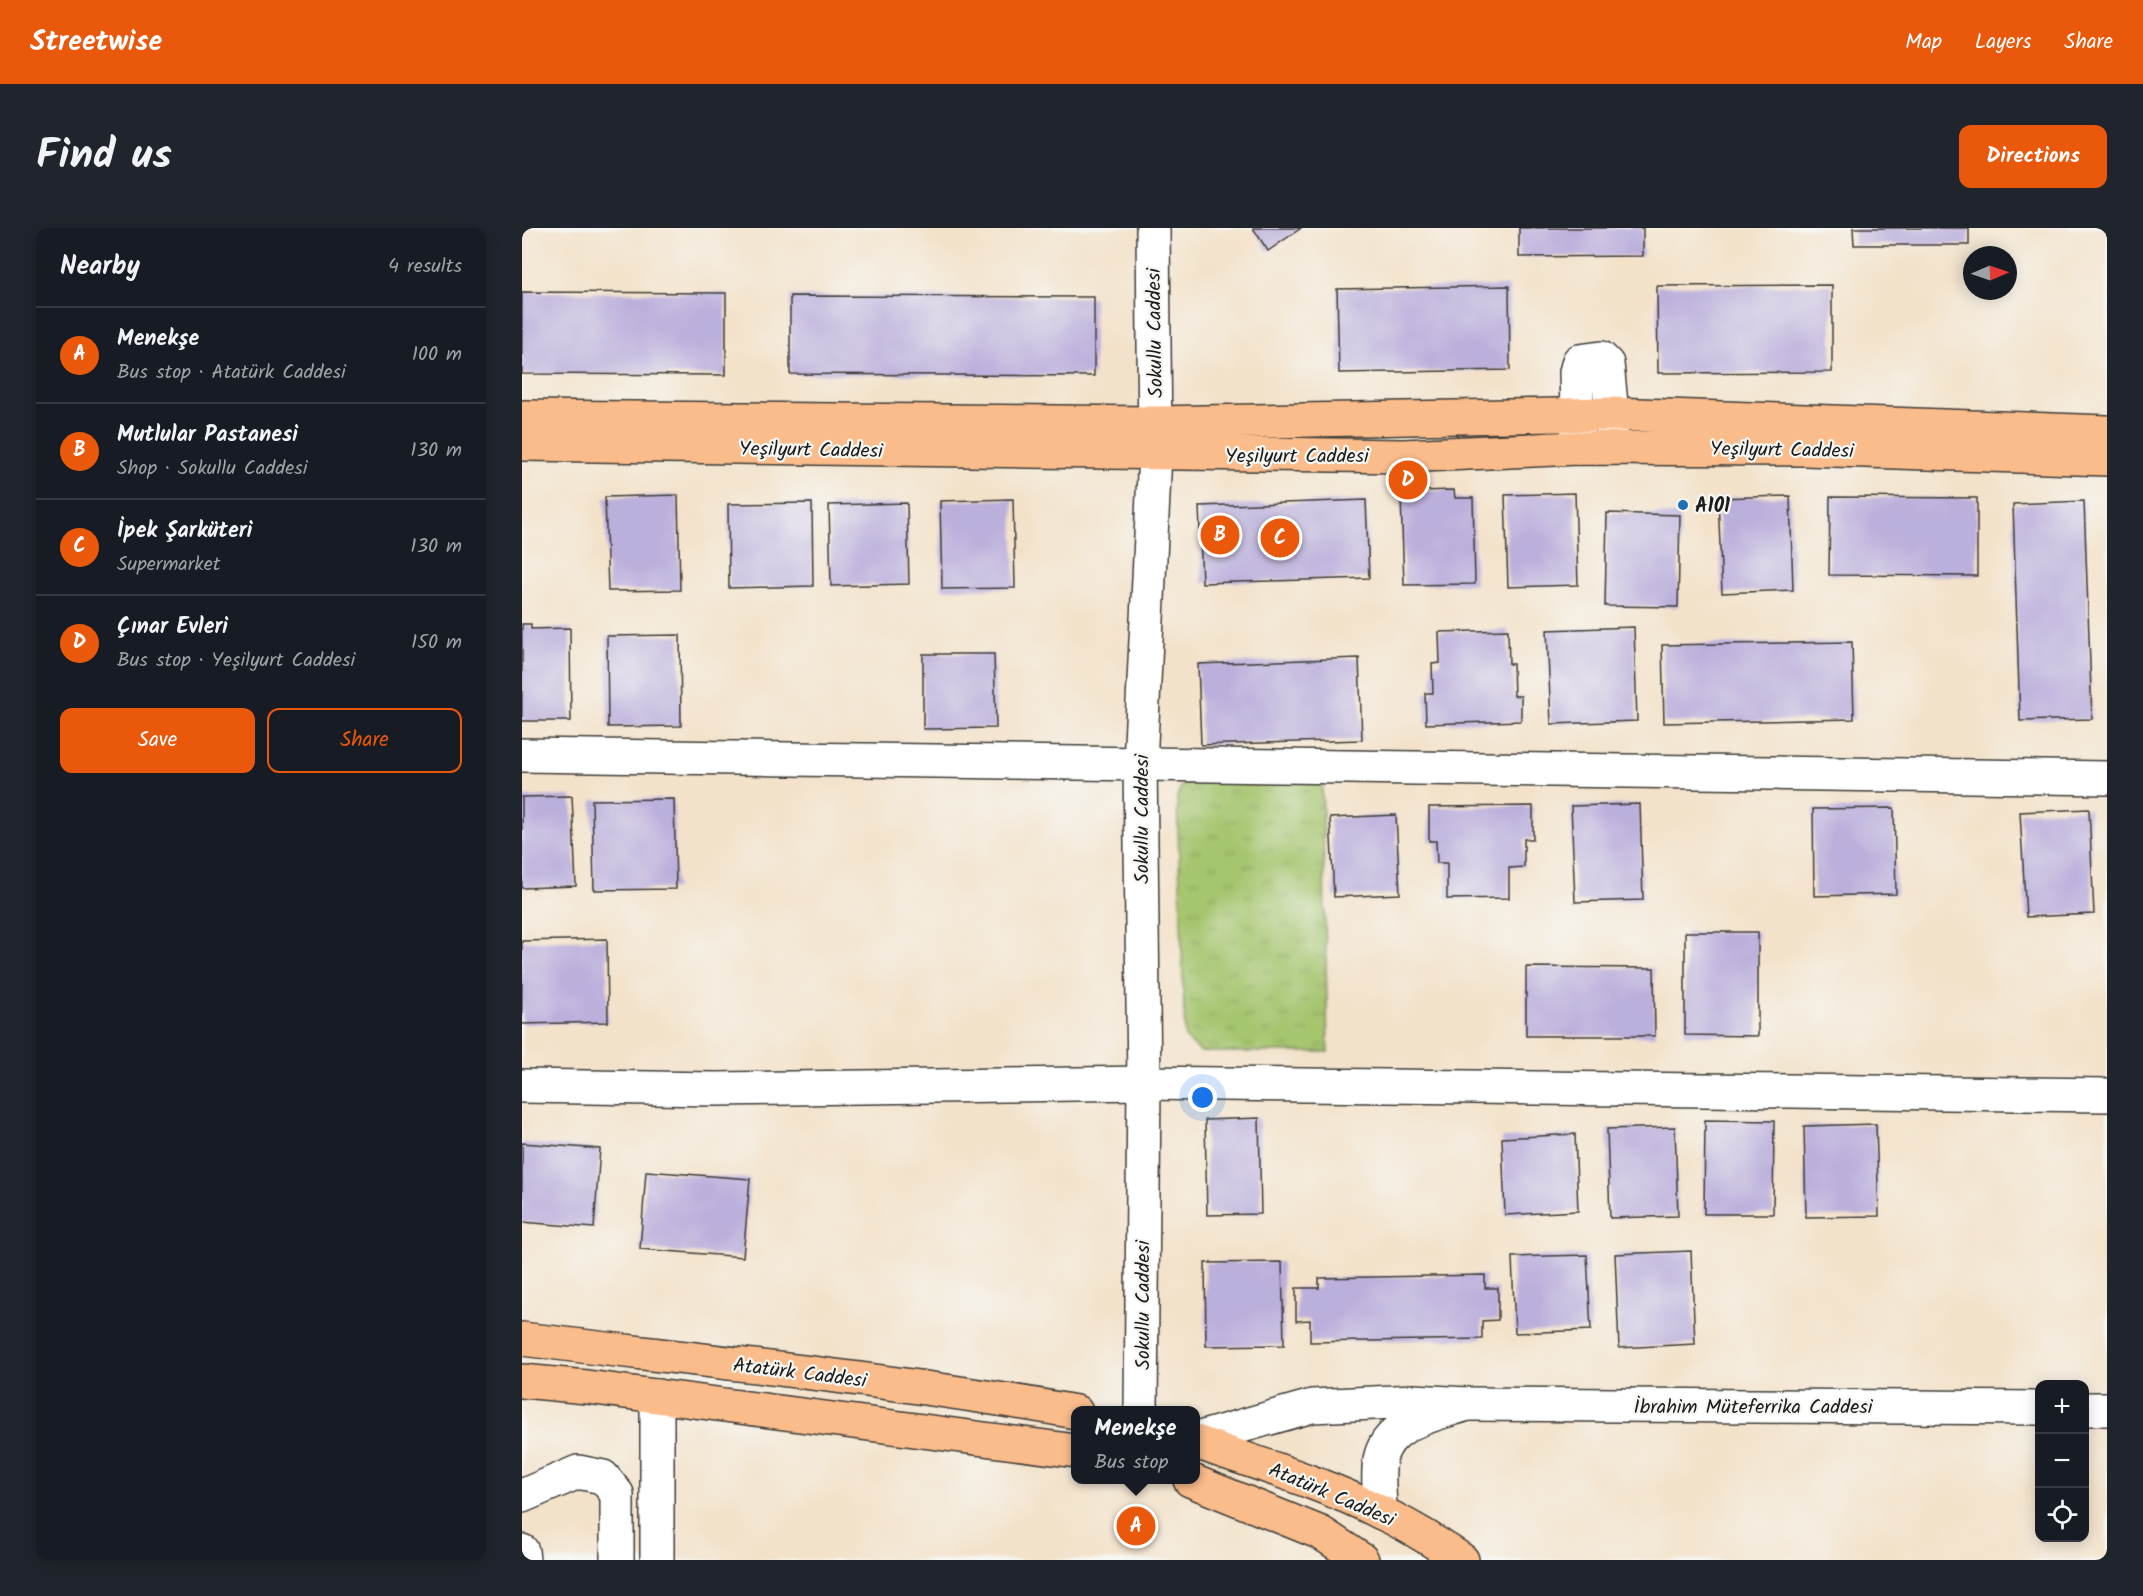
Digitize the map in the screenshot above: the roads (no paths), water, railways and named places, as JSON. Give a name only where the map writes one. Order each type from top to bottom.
[{"type":"main road","name":"Yeşilyurt Caddesi","points":[[522,444],[1155,439],[1577,414],[2107,432]]},
{"type":"main road","name":"Yeşilyurt Caddesi","points":[[522,417],[1155,439],[1403,456],[1611,448],[1804,449],[2107,459]]},
{"type":"main road","name":"Atatürk Caddesi","points":[[522,1339],[835,1376],[1071,1411]]},
{"type":"main road","points":[[522,1381],[657,1396],[1071,1450]]},
{"type":"main road","name":"Atatürk Caddesi","points":[[1200,1442],[1303,1479],[1380,1512],[1420,1533],[1462,1560]]},
{"type":"main road","name":"Atatürk Caddesi","points":[[1200,1483],[1321,1533],[1362,1560]]},
{"type":"street","name":"Sokullu Caddesi","points":[[1141,1406],[1144,1083],[1140,764],[1155,439],[1153,228]]},
{"type":"street","points":[[1578,448],[1576,372],[1579,361],[1601,358],[1607,364],[1612,414],[1611,448]]},
{"type":"street","points":[[522,755],[2107,778]]},
{"type":"street","points":[[522,1086],[715,1089],[1144,1083],[2107,1095]]},
{"type":"street","points":[[657,1396],[657,1560]]},
{"type":"street","name":"İbrahim Müteferrika Caddesi","points":[[1200,1440],[1312,1406],[1414,1401],[1467,1404],[2035,1408]]},
{"type":"street","points":[[1380,1512],[1380,1459],[1392,1435],[1405,1425],[1467,1404]]},
{"type":"street","points":[[2089,1409],[2107,1409]]},
{"type":"street","points":[[522,1496],[578,1472],[603,1477],[617,1494],[617,1560]]},
{"type":"street","points":[[522,1551],[523,1560]]},
{"type":"place","name":"Çınar Evleri","points":[[1408,480]]},
{"type":"place","name":"A101","points":[[1683,505]]},
{"type":"place","name":"Mutlular Pastanesi","points":[[1220,535]]},
{"type":"place","name":"İpek Şarküteri","points":[[1280,538]]},
{"type":"place","name":"Menekşe","points":[[1136,1526]]}]
